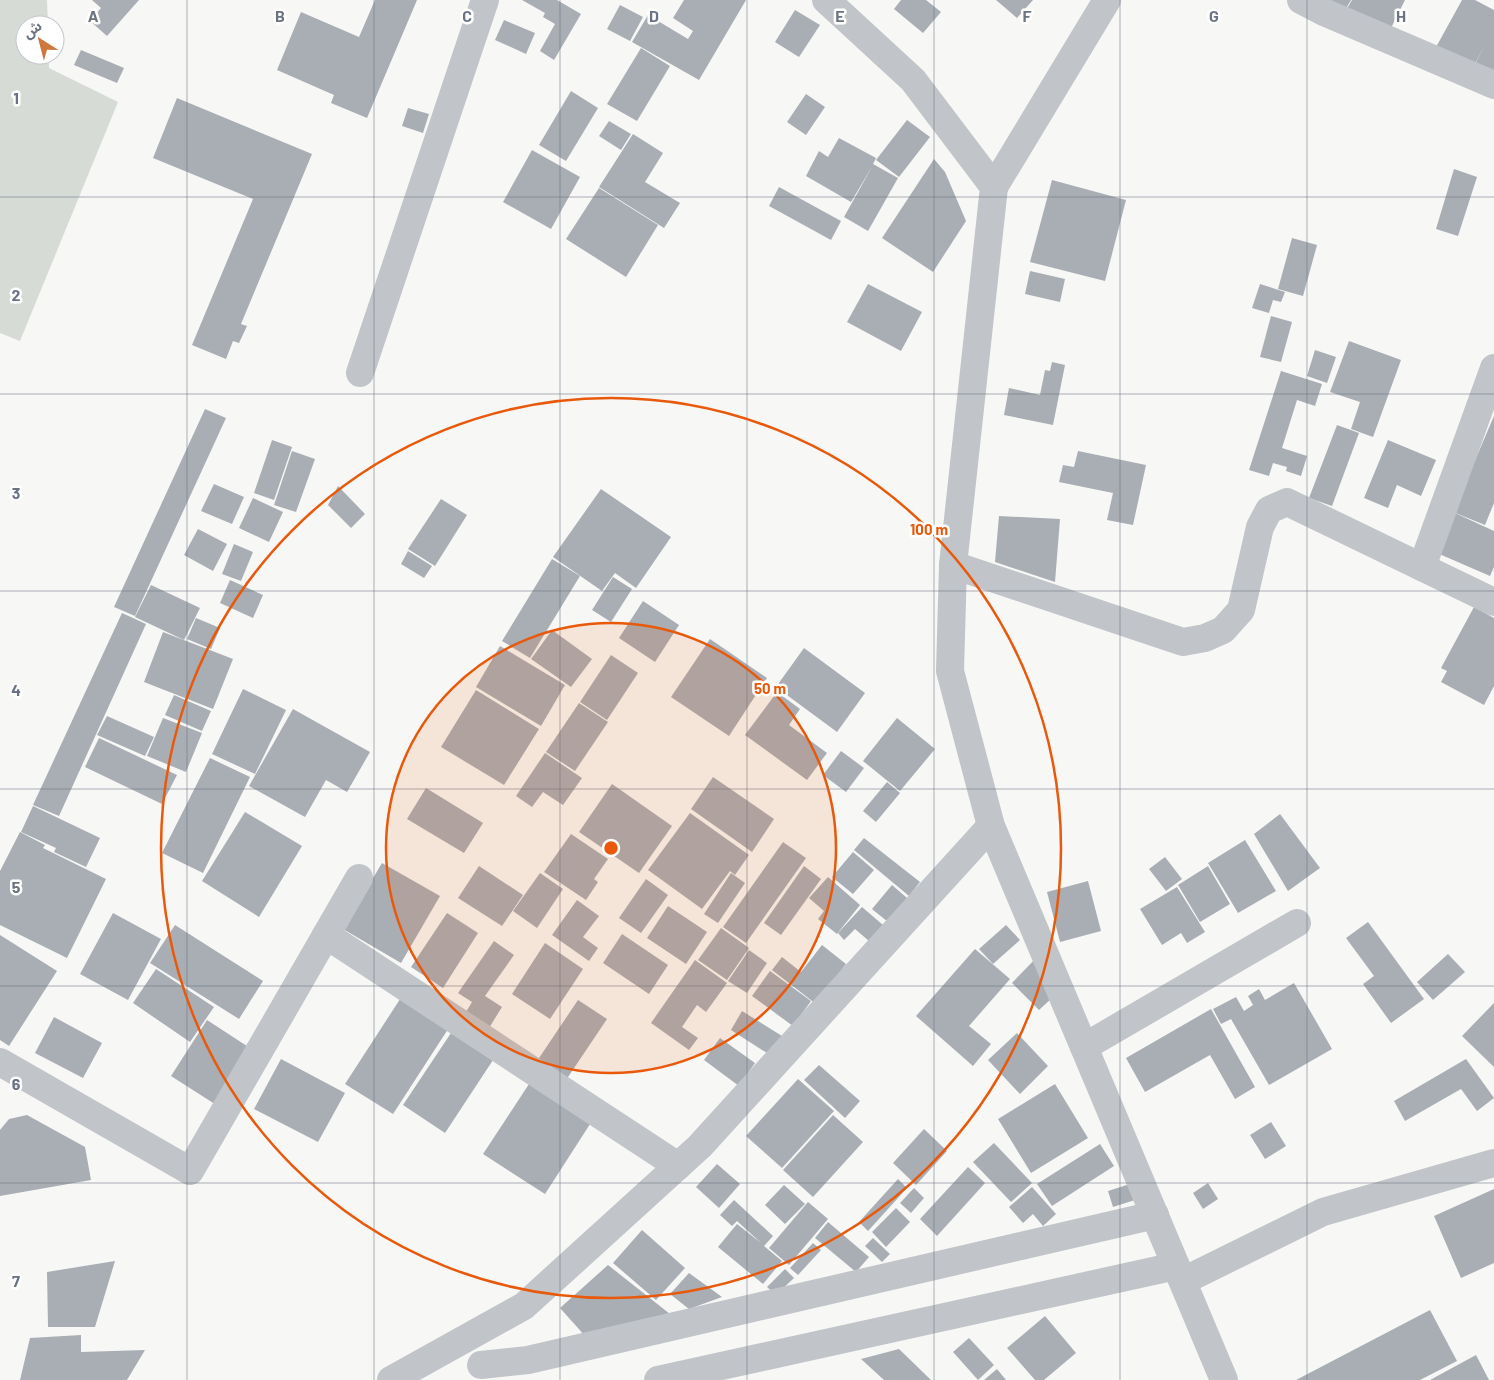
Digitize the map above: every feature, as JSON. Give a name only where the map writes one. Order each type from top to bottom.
[{"type":"street","points":[[360,373],[485,0]]},
{"type":"street","points":[[826,0],[913,80],[994,187]]},
{"type":"street","points":[[1107,0],[994,187],[953,565],[950,671],[991,826],[1224,1380]]},
{"type":"street","points":[[1301,0],[1326,13],[1494,85]]},
{"type":"street","points":[[1422,567],[1494,368]]},
{"type":"street","points":[[953,565],[1183,642],[1206,638],[1223,630],[1241,610],[1260,527],[1269,510],[1287,502],[1494,602]]},
{"type":"street","points":[[475,1372],[524,1306],[700,1146],[991,826]]},
{"type":"street","points":[[0,1062],[190,1171],[359,878]]},
{"type":"street","points":[[1084,1047],[1297,923]]},
{"type":"street","points":[[326,935],[678,1166]]},
{"type":"street","points":[[658,1380],[1180,1274],[1324,1212],[1494,1163]]},
{"type":"street","points":[[475,1372],[1154,1215]]},
{"type":"street","points":[[391,1380],[524,1306]]},
{"type":"shaded area","points":[[0,0],[47,0],[48,15],[15,15],[15,65],[49,65],[49,68],[118,102],[20,341],[0,333]]},
{"type":"building","points":[[92,0],[139,0],[107,36],[90,21],[101,8]]},
{"type":"building","points":[[375,0],[417,0],[367,118],[331,103],[334,95],[277,70],[301,12],[359,37]]},
{"type":"building","points":[[522,0],[557,0],[581,14],[554,60],[540,51],[555,24],[543,17],[545,13]]},
{"type":"building","points":[[684,0],[746,0],[699,80],[632,42],[648,15],[688,39],[693,31],[673,18]]},
{"type":"building","points":[[901,0],[926,0],[941,12],[923,33],[894,9]]},
{"type":"building","points":[[996,0],[1033,0],[1017,18]]},
{"type":"building","points":[[1320,0],[1351,0],[1344,12]]},
{"type":"building","points":[[1352,0],[1405,0],[1390,30],[1345,12]]},
{"type":"building","points":[[1462,0],[1475,0],[1494,10],[1494,77],[1474,66],[1486,43],[1472,69],[1435,49]]},
{"type":"building","points":[[620,5],[643,17],[630,41],[607,29]]},
{"type":"building","points":[[795,10],[820,25],[799,57],[775,42]]},
{"type":"building","points":[[504,20],[535,33],[526,54],[495,40]]},
{"type":"building","points":[[641,48],[670,66],[637,121],[607,104]]},
{"type":"building","points":[[81,50],[124,68],[117,83],[74,65]]},
{"type":"building","points":[[571,91],[598,108],[566,161],[539,145]]},
{"type":"building","points":[[806,94],[825,107],[806,135],[787,122]]},
{"type":"building","points":[[177,98],[312,154],[241,324],[247,326],[239,343],[233,341],[226,359],[192,345],[253,199],[153,158]]},
{"type":"building","points":[[408,108],[429,114],[423,133],[402,126]]},
{"type":"building","points":[[907,120],[930,137],[899,177],[876,160]]},
{"type":"building","points":[[609,121],[631,134],[621,150],[599,136]]},
{"type":"building","points":[[633,134],[663,153],[645,182],[680,203],[664,228],[599,187]]},
{"type":"building","points":[[839,138],[876,158],[873,164],[898,178],[868,231],[844,217],[873,165],[851,202],[806,176],[819,151],[828,157]]},
{"type":"building","points":[[532,150],[580,177],[551,229],[503,202]]},
{"type":"building","points":[[934,159],[945,172],[966,221],[933,272],[882,238]]},
{"type":"building","points":[[1454,169],[1477,177],[1458,236],[1436,229]]},
{"type":"building","points":[[1052,180],[1126,200],[1105,281],[1030,262]]},
{"type":"building","points":[[779,187],[841,221],[831,240],[769,206]]},
{"type":"building","points":[[599,188],[658,225],[626,277],[566,239]]},
{"type":"building","points":[[1292,238],[1317,245],[1303,296],[1278,289]]},
{"type":"building","points":[[1030,271],[1065,279],[1060,302],[1025,294]]},
{"type":"building","points":[[868,284],[922,312],[901,351],[847,322]]},
{"type":"building","points":[[1260,284],[1285,292],[1281,302],[1273,300],[1269,313],[1252,308]]},
{"type":"building","points":[[1271,316],[1292,322],[1281,362],[1260,357]]},
{"type":"building","points":[[1349,341],[1401,360],[1373,437],[1351,429],[1360,402],[1330,392]]},
{"type":"building","points":[[1315,350],[1336,357],[1327,383],[1307,376]]},
{"type":"building","points":[[1052,362],[1065,365],[1053,425],[1004,415],[1009,388],[1040,395],[1045,370],[1050,371]]},
{"type":"building","points":[[1281,371],[1322,384],[1315,406],[1297,400],[1282,448],[1307,456],[1301,476],[1286,471],[1287,467],[1273,463],[1269,476],[1249,470]]},
{"type":"building","points":[[205,409],[226,418],[135,616],[114,607]]},
{"type":"building","points":[[1494,416],[1494,503],[1485,525],[1453,512]]},
{"type":"building","points":[[1337,425],[1359,433],[1332,506],[1309,498]]},
{"type":"building","points":[[272,440],[292,447],[274,500],[254,493]]},
{"type":"building","points":[[1388,440],[1436,460],[1421,496],[1397,485],[1388,508],[1364,498]]},
{"type":"building","points":[[292,451],[315,459],[296,512],[274,505]]},
{"type":"building","points":[[1078,451],[1146,465],[1133,525],[1107,520],[1113,493],[1059,482],[1063,465],[1074,467]]},
{"type":"building","points":[[214,484],[244,497],[232,524],[201,511]]},
{"type":"building","points":[[338,486],[365,514],[351,528],[328,505]]},
{"type":"building","points":[[601,489],[671,537],[636,588],[615,573],[602,591],[553,557]]},
{"type":"building","points":[[253,498],[283,512],[269,542],[239,528]]},
{"type":"building","points":[[441,499],[467,515],[435,566],[408,549]]},
{"type":"building","points":[[1455,513],[1494,531],[1494,567],[1490,576],[1437,553]]},
{"type":"building","points":[[999,516],[1060,519],[1055,582],[995,562]]},
{"type":"building","points":[[198,529],[227,544],[213,571],[184,555]]},
{"type":"building","points":[[234,544],[253,552],[241,581],[222,574]]},
{"type":"building","points":[[408,551],[432,566],[424,578],[401,564]]},
{"type":"building","points":[[552,559],[580,576],[530,658],[502,641]]},
{"type":"building","points":[[613,577],[632,589],[611,622],[592,610]]},
{"type":"building","points":[[230,580],[263,595],[253,618],[220,603]]},
{"type":"building","points":[[151,585],[200,608],[184,640],[135,617]]},
{"type":"building","points":[[643,601],[679,625],[655,662],[619,638]]},
{"type":"building","points":[[1474,607],[1494,618],[1494,686],[1484,705],[1441,682],[1447,671],[1441,668]]},
{"type":"building","points":[[122,613],[146,624],[59,816],[33,805]]},
{"type":"building","points":[[196,618],[220,628],[211,649],[187,639]]},
{"type":"building","points":[[552,630],[592,659],[571,687],[531,659]]},
{"type":"building","points":[[163,632],[233,659],[213,709],[144,682]]},
{"type":"building","points":[[710,639],[767,678],[729,736],[671,697]]},
{"type":"building","points":[[500,646],[565,685],[541,726],[476,687]]},
{"type":"building","points":[[804,648],[865,693],[837,732],[776,687]]},
{"type":"building","points":[[611,655],[638,673],[607,720],[580,702]]},
{"type":"building","points":[[243,689],[286,710],[255,774],[212,754]]},
{"type":"building","points":[[476,690],[539,729],[504,785],[441,747]]},
{"type":"building","points":[[777,692],[800,709],[789,725],[827,753],[807,780],[745,735]]},
{"type":"building","points":[[174,695],[211,711],[202,731],[165,715]]},
{"type":"building","points":[[579,703],[608,722],[575,771],[546,752]]},
{"type":"building","points":[[293,709],[370,752],[347,792],[326,780],[305,817],[249,786]]},
{"type":"building","points":[[107,716],[154,737],[145,756],[97,735]]},
{"type":"building","points":[[163,718],[202,733],[186,772],[147,756]]},
{"type":"building","points":[[897,718],[935,749],[900,791],[863,761]]},
{"type":"building","points":[[99,738],[177,775],[162,804],[85,767]]},
{"type":"building","points":[[841,751],[864,768],[846,792],[823,775]]},
{"type":"building","points":[[545,753],[582,778],[563,805],[543,792],[532,807],[516,796]]},
{"type":"building","points":[[210,758],[250,777],[203,873],[162,853]]},
{"type":"building","points":[[713,777],[774,819],[752,852],[691,809]]},
{"type":"building","points":[[887,782],[900,793],[876,822],[863,811]]},
{"type":"building","points":[[612,784],[672,826],[639,873],[579,832]]},
{"type":"building","points":[[426,788],[483,823],[464,853],[407,819]]},
{"type":"building","points":[[33,806],[100,838],[86,867],[54,852],[56,848],[21,832]]},
{"type":"building","points":[[245,812],[302,846],[259,917],[202,881]]},
{"type":"building","points":[[690,813],[749,855],[735,875],[730,871],[702,909],[648,870]]},
{"type":"building","points":[[1280,814],[1320,868],[1288,891],[1254,834]]},
{"type":"building","points":[[20,832],[45,845],[43,848],[106,879],[67,958],[0,925],[0,871]]},
{"type":"building","points":[[571,834],[608,859],[594,879],[598,882],[586,900],[544,872]]},
{"type":"building","points":[[864,838],[920,882],[909,896],[854,850]]},
{"type":"building","points":[[1245,840],[1276,891],[1238,913],[1208,863]]},
{"type":"building","points":[[783,842],[806,858],[746,943],[723,927]]},
{"type":"building","points":[[853,852],[874,870],[853,894],[832,877]]},
{"type":"building","points":[[1165,857],[1182,879],[1166,891],[1149,869]]},
{"type":"building","points":[[382,863],[440,896],[401,963],[343,929]]},
{"type":"building","points":[[479,866],[523,895],[502,926],[458,898]]},
{"type":"building","points":[[804,866],[821,879],[781,935],[764,923]]},
{"type":"building","points":[[1208,866],[1230,904],[1200,922],[1178,885]]},
{"type":"building","points":[[540,873],[563,889],[537,928],[513,911]]},
{"type":"building","points":[[731,873],[745,883],[718,923],[704,914]]},
{"type":"building","points":[[828,877],[860,905],[837,934],[818,919],[824,911],[809,898]]},
{"type":"building","points":[[646,879],[668,895],[641,933],[619,918]]},
{"type":"building","points":[[1088,881],[1101,931],[1060,942],[1047,892]]},
{"type":"building","points":[[892,885],[907,898],[888,922],[872,909]]},
{"type":"building","points":[[1177,887],[1205,932],[1187,943],[1181,933],[1162,945],[1140,909]]},
{"type":"building","points":[[577,900],[599,916],[583,937],[598,948],[589,961],[552,935]]},
{"type":"building","points":[[668,906],[707,932],[686,964],[647,938]]},
{"type":"building","points":[[862,907],[883,925],[869,941],[855,929],[844,940],[838,933]]},
{"type":"building","points":[[113,913],[161,939],[128,1000],[80,974]]},
{"type":"building","points":[[447,913],[478,933],[443,988],[411,967]]},
{"type":"building","points":[[1368,922],[1424,999],[1391,1023],[1363,984],[1374,976],[1346,938]]},
{"type":"building","points":[[175,925],[263,981],[239,1019],[150,963]]},
{"type":"building","points":[[1006,925],[1020,940],[993,964],[979,949]]},
{"type":"building","points":[[721,928],[749,948],[727,980],[698,960]]},
{"type":"building","points":[[622,934],[668,965],[649,994],[603,963]]},
{"type":"building","points":[[0,935],[57,971],[9,1046],[0,1040]]},
{"type":"building","points":[[494,941],[514,955],[485,996],[502,1007],[489,1028],[466,1012],[472,1002],[458,993]]},
{"type":"building","points":[[545,943],[583,969],[550,1019],[512,994]]},
{"type":"building","points":[[822,945],[846,964],[816,1004],[772,970],[782,957],[801,972]]},
{"type":"building","points":[[975,949],[1010,979],[969,1026],[991,1044],[973,1066],[916,1016]]},
{"type":"building","points":[[749,950],[767,963],[747,993],[728,981]]},
{"type":"building","points":[[1448,954],[1465,972],[1433,1000],[1417,982]]},
{"type":"building","points":[[1037,957],[1052,998],[1039,1010],[1012,983]]},
{"type":"building","points":[[695,960],[727,983],[706,1012],[697,1005],[682,1027],[698,1038],[689,1050],[651,1023]]},
{"type":"building","points":[[156,969],[214,1007],[190,1042],[133,1003]]},
{"type":"building","points":[[770,971],[811,1001],[793,1026],[752,996]]},
{"type":"building","points":[[1294,983],[1332,1049],[1269,1085],[1231,1019],[1221,1024],[1213,1009],[1236,997],[1244,1011],[1253,1005],[1248,996],[1259,989],[1265,1000]]},
{"type":"building","points":[[404,993],[452,1023],[393,1114],[345,1084]]},
{"type":"building","points":[[578,1000],[607,1019],[564,1083],[535,1064]]},
{"type":"building","points":[[1494,1003],[1494,1067],[1462,1036]]},
{"type":"building","points":[[1211,1009],[1255,1087],[1235,1099],[1210,1055],[1145,1092],[1126,1058]]},
{"type":"building","points":[[742,1011],[782,1036],[770,1055],[731,1030]]},
{"type":"building","points":[[54,1017],[102,1043],[83,1078],[35,1053]]},
{"type":"building","points":[[207,1020],[256,1052],[221,1108],[171,1076]]},
{"type":"building","points":[[455,1027],[497,1054],[445,1133],[403,1105]]},
{"type":"building","points":[[1017,1033],[1048,1066],[1020,1094],[988,1060]]},
{"type":"building","points":[[720,1038],[755,1063],[739,1086],[704,1060]]},
{"type":"building","points":[[281,1059],[345,1093],[318,1142],[254,1109]]},
{"type":"building","points":[[1466,1059],[1494,1098],[1477,1111],[1461,1089],[1405,1121],[1394,1101]]},
{"type":"building","points":[[819,1065],[860,1101],[845,1118],[804,1080]]},
{"type":"building","points":[[798,1079],[834,1111],[782,1168],[746,1136]]},
{"type":"building","points":[[531,1081],[592,1121],[545,1194],[483,1154]]},
{"type":"building","points":[[1055,1084],[1088,1138],[1031,1173],[998,1119]]},
{"type":"building","points":[[27,1115],[85,1147],[91,1180],[0,1196],[0,1130],[9,1119]]},
{"type":"building","points":[[833,1115],[863,1142],[813,1197],[783,1170]]},
{"type":"building","points":[[1271,1122],[1286,1146],[1265,1159],[1250,1135]]},
{"type":"building","points":[[924,1129],[947,1151],[916,1185],[893,1163]]},
{"type":"building","points":[[994,1143],[1032,1183],[1011,1202],[973,1162]]},
{"type":"building","points":[[1100,1144],[1114,1166],[1052,1206],[1037,1184]]},
{"type":"building","points":[[717,1164],[740,1184],[719,1208],[696,1187]]},
{"type":"building","points":[[968,1167],[985,1183],[937,1236],[920,1219]]},
{"type":"building","points":[[898,1179],[907,1188],[868,1231],[859,1222]]},
{"type":"building","points":[[1133,1183],[1138,1199],[1113,1207],[1108,1191]]},
{"type":"building","points":[[1208,1183],[1218,1199],[1203,1209],[1193,1193]]},
{"type":"building","points":[[784,1185],[805,1204],[785,1224],[765,1205]]},
{"type":"building","points":[[1032,1187],[1056,1214],[1043,1226],[1033,1214],[1023,1223],[1009,1207]]},
{"type":"building","points":[[914,1188],[924,1198],[911,1213],[900,1203]]},
{"type":"building","points":[[1494,1189],[1494,1263],[1461,1278],[1434,1216]]},
{"type":"building","points":[[734,1200],[773,1236],[764,1246],[782,1261],[763,1284],[718,1247],[737,1224],[761,1243],[737,1221],[732,1226],[720,1215]]},
{"type":"building","points":[[808,1202],[828,1219],[789,1265],[769,1248]]},
{"type":"building","points":[[896,1208],[910,1222],[886,1247],[872,1232]]},
{"type":"building","points":[[828,1222],[869,1257],[856,1272],[815,1238]]},
{"type":"building","points":[[642,1230],[685,1268],[656,1300],[613,1263]]},
{"type":"building","points":[[873,1238],[890,1254],[882,1262],[865,1246]]},
{"type":"building","points":[[813,1243],[821,1250],[798,1275],[790,1268]]},
{"type":"building","points":[[115,1261],[95,1327],[48,1327],[47,1272]]},
{"type":"building","points":[[608,1265],[670,1314],[586,1337],[560,1308]]},
{"type":"building","points":[[785,1269],[794,1278],[776,1295],[767,1287]]},
{"type":"building","points":[[689,1273],[722,1297],[689,1309],[670,1294]]},
{"type":"building","points":[[1430,1310],[1457,1361],[1420,1380],[1296,1380]]},
{"type":"building","points":[[1045,1316],[1076,1353],[1044,1380],[1035,1380],[1007,1348]]},
{"type":"building","points":[[81,1335],[81,1352],[145,1350],[127,1380],[20,1380],[30,1338]]},
{"type":"building","points":[[969,1338],[994,1365],[978,1380],[953,1352]]},
{"type":"building","points":[[899,1349],[931,1380],[884,1380],[861,1359]]},
{"type":"building","points":[[1476,1355],[1489,1380],[1430,1380]]},
{"type":"building","points":[[997,1369],[1006,1380],[984,1380]]}]
